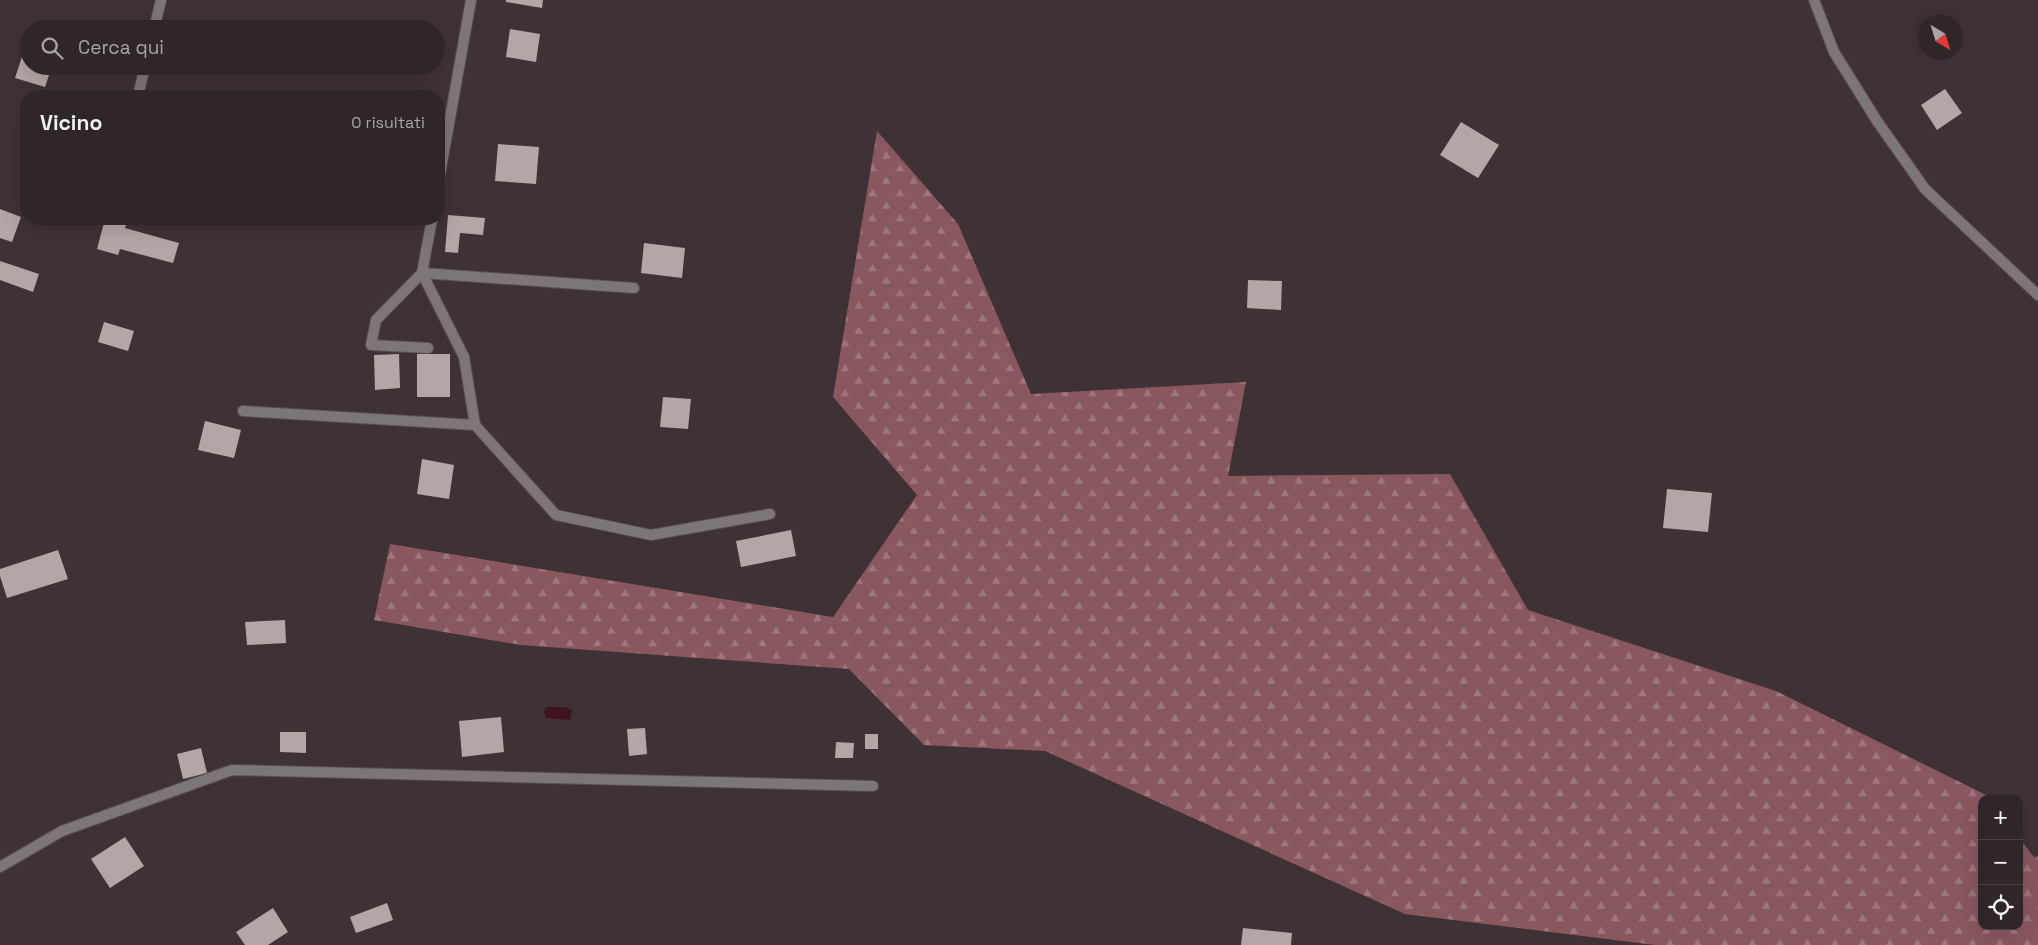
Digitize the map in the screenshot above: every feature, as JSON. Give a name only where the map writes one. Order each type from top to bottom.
[{"type":"street","points":[[156,20],[161,0]]},
{"type":"street","points":[[445,146],[471,0]]},
{"type":"street","points":[[1814,0],[1834,52],[1876,121],[1925,189],[2038,296]]},
{"type":"street","points":[[139,90],[143,75]]},
{"type":"street","points":[[428,348],[370,345],[376,320],[422,273],[431,225]]},
{"type":"street","points":[[422,273],[634,288]]},
{"type":"street","points":[[422,273],[464,356],[475,425],[556,515],[651,535],[770,514]]},
{"type":"street","points":[[243,411],[475,425]]},
{"type":"street","points":[[0,867],[62,831],[232,770],[873,786]]},
{"type":"green space","points":[[877,131],[958,224],[1031,394],[1246,382],[1228,476],[1450,474],[1528,610],[1776,691],[1986,795],[1978,795],[1978,930],[2023,930],[2023,843],[2034,857],[2038,856],[2038,945],[1655,945],[1405,914],[1045,751],[924,745],[849,669],[521,645],[374,620],[390,544],[833,617],[917,495],[833,397]]},
{"type":"shaded area","points":[[547,707],[565,707],[572,710],[570,720],[546,718],[544,712]]},
{"type":"building","points":[[506,0],[543,0],[542,8],[506,2]]},
{"type":"building","points":[[510,29],[540,34],[536,62],[506,57]]},
{"type":"building","points":[[20,63],[20,75],[49,75],[45,87],[15,78]]},
{"type":"building","points":[[1945,89],[1962,113],[1937,130],[1921,105]]},
{"type":"building","points":[[1461,122],[1499,145],[1478,178],[1440,155]]},
{"type":"building","points":[[498,144],[539,147],[536,184],[495,181]]},
{"type":"building","points":[[0,209],[20,217],[12,242],[0,238]]},
{"type":"building","points":[[448,215],[485,218],[483,235],[460,233],[458,253],[445,252]]},
{"type":"building","points":[[103,225],[126,225],[125,228],[179,243],[173,263],[120,249],[118,255],[97,249]]},
{"type":"building","points":[[644,243],[685,248],[682,278],[641,273]]},
{"type":"building","points":[[0,261],[39,274],[33,292],[0,280]]},
{"type":"building","points":[[1248,280],[1282,281],[1281,310],[1247,308]]},
{"type":"building","points":[[104,322],[134,331],[128,351],[98,342]]},
{"type":"building","points":[[399,354],[400,388],[375,390],[374,355]]},
{"type":"building","points":[[417,354],[450,354],[450,397],[417,397]]},
{"type":"building","points":[[663,397],[691,399],[688,429],[660,427]]},
{"type":"building","points":[[205,421],[241,430],[234,458],[198,450]]},
{"type":"building","points":[[422,459],[454,465],[449,499],[417,494]]},
{"type":"building","points":[[1667,489],[1712,493],[1708,532],[1663,528]]},
{"type":"building","points":[[791,530],[796,556],[741,567],[736,541]]},
{"type":"building","points":[[58,550],[68,579],[7,598],[0,576],[0,569]]},
{"type":"building","points":[[285,620],[286,643],[247,645],[245,622]]},
{"type":"building","points":[[501,717],[504,752],[462,757],[459,721]]},
{"type":"building","points":[[645,728],[647,754],[629,756],[627,729]]},
{"type":"building","points":[[280,732],[306,732],[306,753],[280,752]]},
{"type":"building","points":[[865,734],[878,734],[878,749],[865,749]]},
{"type":"building","points":[[836,742],[854,743],[853,758],[835,758]]},
{"type":"building","points":[[201,748],[207,773],[183,779],[177,754]]},
{"type":"building","points":[[125,837],[144,866],[110,888],[91,859]]},
{"type":"building","points":[[387,903],[393,920],[356,933],[350,917]]},
{"type":"building","points":[[273,908],[288,932],[268,945],[245,945],[236,932]]},
{"type":"building","points":[[1243,928],[1292,933],[1291,945],[1241,945]]}]
